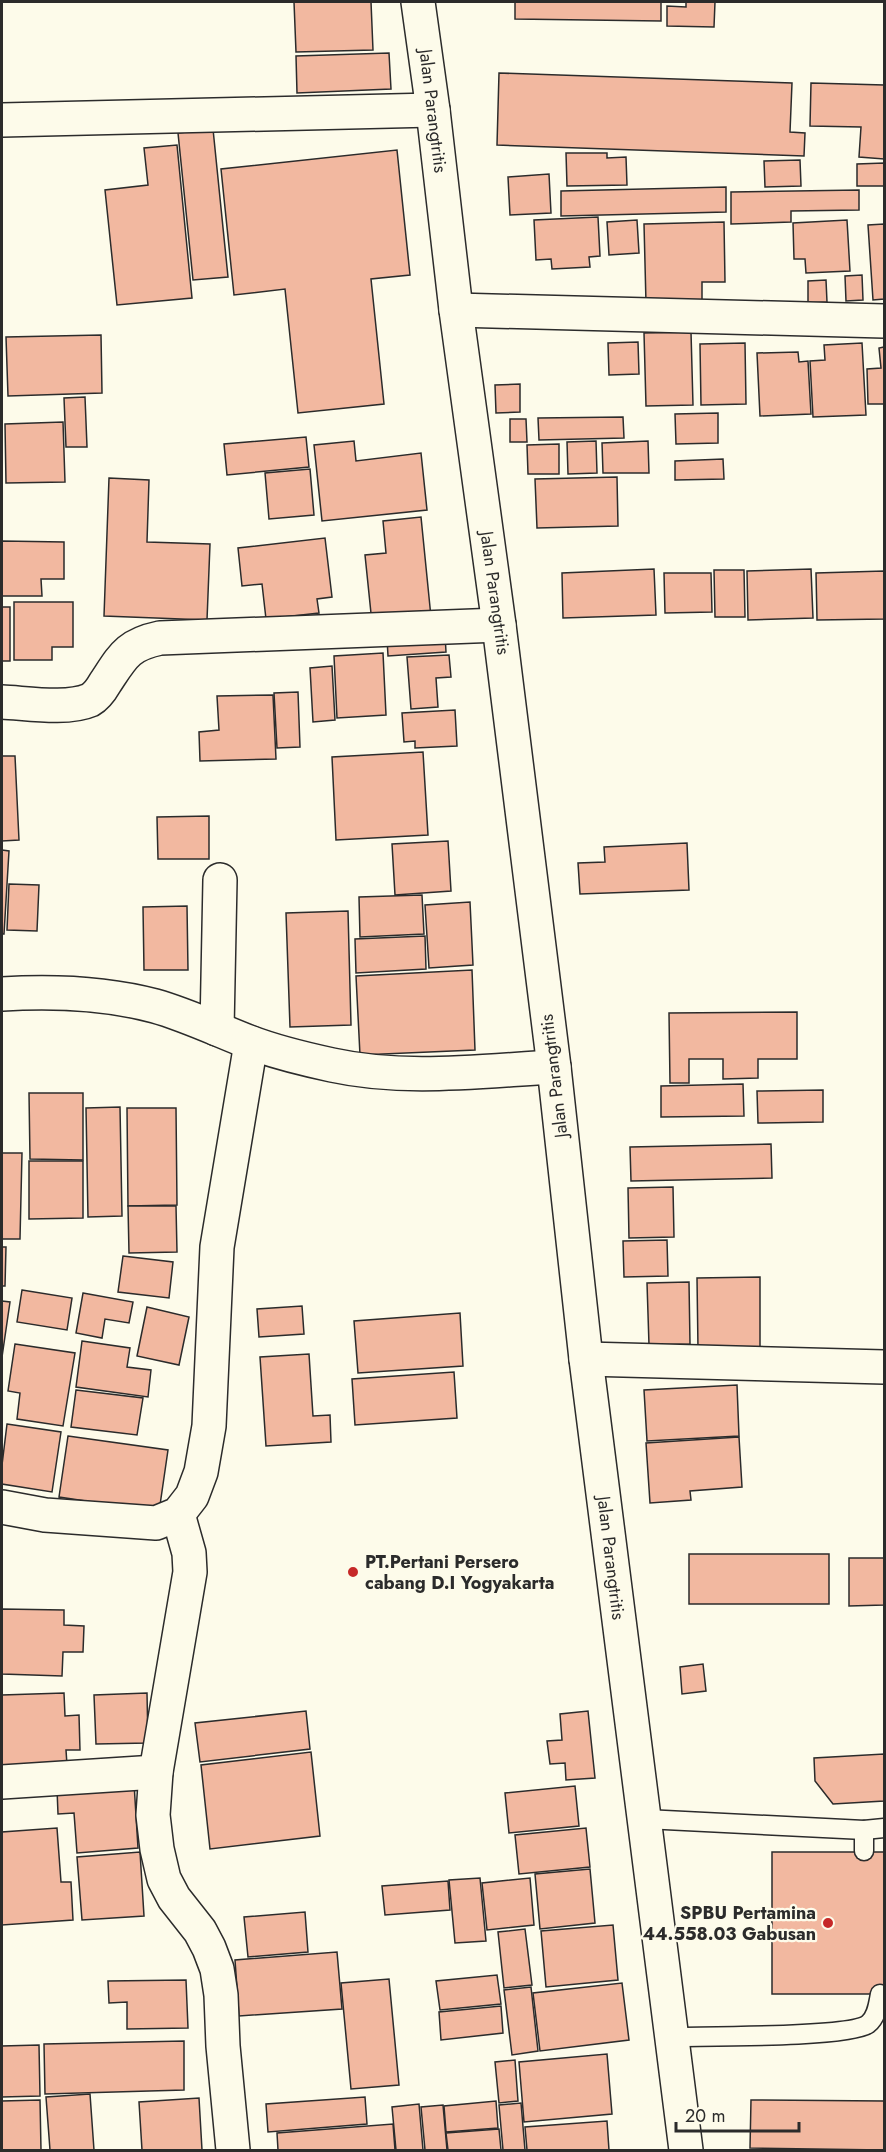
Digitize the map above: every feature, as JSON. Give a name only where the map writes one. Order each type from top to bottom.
[{"type":"street","name":"Jalan Parangtritis","points":[[418,2],[456,310],[499,625],[554,1067],[586,1359],[686,2151]]},
{"type":"street","points":[[2,120],[433,110]]},
{"type":"street","points":[[456,310],[885,321]]},
{"type":"street","points":[[2,702],[79,704],[98,694],[128,651],[140,643],[160,638],[499,625]]},
{"type":"street","points":[[217,1029],[220,880]]},
{"type":"street","points":[[2,994],[81,994],[156,1006],[251,1043],[292,1056],[366,1072],[422,1075],[554,1067]]},
{"type":"street","points":[[2,1507],[45,1515],[156,1523],[178,1514],[192,1496],[201,1473],[207,1437],[217,1246],[251,1043]]},
{"type":"street","points":[[586,1359],[885,1367]]},
{"type":"street","points":[[178,1514],[189,1553],[190,1572],[156,1772],[153,1815],[157,1849],[164,1879],[174,1898],[200,1930],[217,1969],[233,2151]]},
{"type":"street","points":[[2,1782],[156,1772]]},
{"type":"lane","points":[[645,1819],[864,1830],[885,1828]]},
{"type":"lane","points":[[864,1830],[864,1851]]},
{"type":"lane","points":[[671,2037],[827,2032],[854,2029],[869,2024],[876,2012],[880,1994]]},
{"type":"building","points":[[294,2],[371,2],[373,50],[296,52]]},
{"type":"building","points":[[515,2],[661,2],[661,21],[515,19]]},
{"type":"building","points":[[686,2],[715,2],[714,27],[667,26],[667,6],[686,7]]},
{"type":"building","points":[[389,53],[391,89],[297,93],[296,56]]},
{"type":"building","points":[[499,73],[792,83],[790,132],[805,133],[804,156],[497,145]]},
{"type":"building","points":[[811,83],[884,85],[884,159],[859,157],[861,127],[810,126]]},
{"type":"building","points":[[213,129],[228,277],[193,280],[178,133]]},
{"type":"building","points":[[177,145],[192,298],[117,305],[105,190],[148,185],[144,148]]},
{"type":"building","points":[[397,150],[410,275],[371,279],[384,404],[298,413],[285,289],[234,295],[221,169]]},
{"type":"building","points":[[566,153],[607,153],[607,158],[626,157],[627,185],[567,186]]},
{"type":"building","points":[[800,160],[801,186],[765,187],[764,161]]},
{"type":"building","points":[[884,163],[884,186],[857,186],[857,164]]},
{"type":"building","points":[[549,174],[551,213],[510,215],[508,177]]},
{"type":"building","points":[[726,187],[726,212],[561,216],[561,191]]},
{"type":"building","points":[[859,190],[859,210],[791,211],[791,222],[731,224],[731,192]]},
{"type":"building","points":[[598,217],[600,256],[589,257],[590,267],[552,269],[551,259],[536,260],[534,220]]},
{"type":"building","points":[[637,220],[639,253],[609,255],[607,222]]},
{"type":"building","points":[[847,220],[850,271],[806,273],[805,259],[794,259],[793,223]]},
{"type":"building","points":[[724,222],[725,282],[702,282],[702,301],[646,303],[644,224]]},
{"type":"building","points":[[884,224],[884,299],[873,300],[868,225]]},
{"type":"building","points":[[862,275],[863,300],[846,301],[845,276]]},
{"type":"building","points":[[826,280],[827,302],[808,303],[808,281]]},
{"type":"building","points":[[691,332],[693,405],[646,406],[644,333]]},
{"type":"building","points":[[101,335],[102,393],[8,396],[6,337]]},
{"type":"building","points":[[638,342],[639,374],[609,375],[608,343]]},
{"type":"building","points":[[745,343],[746,404],[701,405],[700,344]]},
{"type":"building","points":[[862,343],[866,415],[813,417],[810,361],[825,360],[824,345]]},
{"type":"building","points":[[884,347],[884,404],[868,404],[867,369],[881,368],[879,348]]},
{"type":"building","points":[[798,352],[799,362],[808,361],[811,414],[760,416],[757,353]]},
{"type":"building","points":[[520,384],[520,412],[496,413],[495,385]]},
{"type":"building","points":[[85,397],[87,447],[66,447],[64,398]]},
{"type":"building","points":[[718,413],[718,443],[676,444],[675,414]]},
{"type":"building","points":[[623,417],[624,438],[539,440],[538,418]]},
{"type":"building","points":[[510,419],[526,419],[527,442],[510,442]]},
{"type":"building","points":[[63,422],[65,482],[6,483],[5,424]]},
{"type":"building","points":[[306,437],[309,467],[227,475],[224,444]]},
{"type":"building","points":[[354,441],[356,461],[421,453],[427,510],[322,521],[314,445]]},
{"type":"building","points":[[596,441],[597,473],[568,474],[567,442]]},
{"type":"building","points":[[648,441],[649,473],[603,473],[602,443]]},
{"type":"building","points":[[559,444],[559,474],[528,474],[527,445]]},
{"type":"building","points":[[723,459],[724,479],[675,480],[675,461]]},
{"type":"building","points":[[310,469],[314,515],[269,519],[265,473]]},
{"type":"building","points":[[617,477],[618,526],[537,528],[535,479]]},
{"type":"building","points":[[109,478],[149,480],[147,542],[210,544],[207,620],[104,616]]},
{"type":"building","points":[[421,517],[431,617],[372,623],[365,555],[386,553],[383,521]]},
{"type":"building","points":[[325,538],[332,597],[317,599],[319,613],[266,619],[262,584],[242,586],[238,548]]},
{"type":"building","points":[[2,541],[64,542],[64,579],[41,579],[42,596],[2,596]]},
{"type":"building","points":[[654,569],[656,615],[563,618],[562,573]]},
{"type":"building","points":[[811,569],[813,618],[748,620],[747,571]]},
{"type":"building","points":[[714,570],[744,570],[745,617],[715,617]]},
{"type":"building","points":[[884,571],[884,619],[817,620],[816,573]]},
{"type":"building","points":[[664,573],[711,573],[712,612],[665,613]]},
{"type":"building","points":[[14,602],[73,602],[73,647],[52,647],[52,660],[14,660]]},
{"type":"building","points":[[2,607],[10,607],[10,661],[2,661]]},
{"type":"building","points":[[445,634],[446,652],[388,656],[387,638]]},
{"type":"building","points":[[383,653],[386,715],[337,718],[334,656]]},
{"type":"building","points":[[449,655],[451,677],[436,678],[438,707],[411,709],[407,657]]},
{"type":"building","points":[[332,666],[335,720],[313,722],[310,668]]},
{"type":"building","points":[[298,692],[300,747],[277,748],[274,693]]},
{"type":"building","points":[[273,695],[276,759],[200,761],[199,732],[219,730],[217,696]]},
{"type":"building","points":[[455,710],[457,746],[415,748],[415,741],[404,742],[402,713]]},
{"type":"building","points":[[423,752],[428,835],[336,840],[332,757]]},
{"type":"building","points":[[2,756],[15,756],[19,840],[2,841]]},
{"type":"building","points":[[209,816],[209,859],[158,859],[157,817]]},
{"type":"building","points":[[448,841],[451,891],[395,895],[392,844]]},
{"type":"building","points":[[687,843],[689,890],[580,894],[578,863],[605,862],[604,847]]},
{"type":"building","points":[[2,850],[9,851],[4,934],[2,934]]},
{"type":"building","points":[[9,884],[39,885],[37,931],[7,930]]},
{"type":"building","points":[[422,895],[424,934],[360,937],[359,897]]},
{"type":"building","points":[[470,902],[473,965],[429,968],[425,905]]},
{"type":"building","points":[[187,906],[188,970],[144,970],[143,907]]},
{"type":"building","points":[[348,911],[351,1025],[290,1027],[286,913]]},
{"type":"building","points":[[425,936],[426,969],[356,973],[355,939]]},
{"type":"building","points":[[472,970],[475,1050],[360,1055],[356,976]]},
{"type":"building","points":[[797,1012],[797,1059],[758,1059],[758,1078],[723,1079],[723,1059],[689,1059],[689,1083],[670,1083],[669,1013]]},
{"type":"building","points":[[743,1084],[744,1116],[661,1117],[661,1086]]},
{"type":"building","points":[[823,1090],[823,1122],[758,1123],[757,1091]]},
{"type":"building","points":[[29,1093],[83,1093],[83,1160],[30,1159]]},
{"type":"building","points":[[120,1107],[122,1216],[88,1217],[86,1108]]},
{"type":"building","points":[[127,1108],[176,1108],[177,1205],[128,1206]]},
{"type":"building","points":[[771,1144],[772,1178],[631,1181],[630,1147]]},
{"type":"building","points":[[2,1153],[22,1153],[20,1239],[2,1239]]},
{"type":"building","points":[[29,1161],[83,1161],[83,1218],[29,1219]]},
{"type":"building","points":[[673,1187],[674,1237],[629,1238],[628,1188]]},
{"type":"building","points":[[128,1206],[176,1206],[177,1252],[129,1253]]},
{"type":"building","points":[[667,1240],[668,1276],[624,1277],[623,1241]]},
{"type":"building","points":[[2,1247],[6,1247],[5,1286],[2,1286]]},
{"type":"building","points":[[123,1256],[173,1262],[169,1298],[118,1292]]},
{"type":"building","points":[[760,1277],[760,1348],[698,1349],[697,1278]]},
{"type":"building","points":[[689,1282],[690,1344],[649,1345],[647,1283]]},
{"type":"building","points":[[22,1290],[72,1298],[67,1330],[17,1322]]},
{"type":"building","points":[[83,1293],[133,1302],[129,1323],[105,1319],[102,1338],[76,1333]]},
{"type":"building","points":[[2,1301],[10,1302],[2,1357]]},
{"type":"building","points":[[302,1306],[304,1334],[259,1337],[257,1309]]},
{"type":"building","points":[[147,1307],[189,1317],[179,1365],[137,1356]]},
{"type":"building","points":[[460,1313],[463,1366],[358,1373],[354,1321]]},
{"type":"building","points":[[82,1341],[130,1348],[127,1367],[151,1370],[148,1397],[76,1387]]},
{"type":"building","points":[[15,1344],[75,1353],[63,1426],[17,1419],[20,1393],[8,1391]]},
{"type":"building","points":[[309,1354],[313,1416],[330,1415],[331,1442],[266,1446],[260,1357]]},
{"type":"building","points":[[454,1372],[457,1418],[355,1425],[352,1379]]},
{"type":"building","points":[[737,1385],[739,1436],[647,1441],[644,1390]]},
{"type":"building","points":[[76,1390],[143,1398],[137,1435],[71,1427]]},
{"type":"building","points":[[7,1424],[61,1432],[52,1492],[2,1484]]},
{"type":"building","points":[[68,1436],[168,1450],[159,1512],[59,1497]]},
{"type":"building","points":[[739,1437],[742,1487],[690,1491],[691,1500],[650,1503],[646,1443]]},
{"type":"building","points":[[689,1554],[829,1554],[829,1604],[689,1604]]},
{"type":"building","points":[[849,1558],[884,1558],[884,1605],[849,1606]]},
{"type":"building","points":[[2,1609],[64,1610],[64,1625],[84,1626],[83,1652],[63,1652],[62,1676],[2,1674]]},
{"type":"building","points":[[703,1664],[706,1691],[682,1694],[680,1667]]},
{"type":"building","points":[[64,1693],[65,1716],[79,1715],[80,1750],[66,1750],[67,1765],[2,1767],[2,1695]]},
{"type":"building","points":[[147,1693],[148,1743],[96,1744],[94,1695]]},
{"type":"building","points":[[306,1711],[310,1749],[200,1762],[195,1723]]},
{"type":"building","points":[[588,1711],[595,1778],[566,1780],[565,1763],[550,1764],[547,1741],[562,1740],[560,1714]]},
{"type":"building","points":[[311,1752],[320,1836],[210,1849],[201,1765]]},
{"type":"building","points":[[884,1754],[884,1801],[833,1804],[815,1781],[814,1758]]},
{"type":"building","points":[[134,1783],[138,1848],[77,1853],[74,1813],[58,1814],[57,1789]]},
{"type":"building","points":[[575,1786],[579,1826],[509,1833],[505,1793]]},
{"type":"building","points":[[57,1828],[61,1882],[71,1882],[73,1920],[2,1925],[2,1832]]},
{"type":"building","points":[[586,1828],[590,1867],[519,1874],[515,1835]]},
{"type":"building","points":[[140,1852],[144,1916],[82,1920],[77,1857]]},
{"type":"building","name":"SPBU Pertamina 44.558.03 Gabusan","points":[[772,1852],[884,1852],[884,1994],[772,1994]]},
{"type":"building","points":[[590,1869],[595,1923],[540,1929],[535,1874]]},
{"type":"building","points":[[480,1878],[486,1941],[455,1943],[449,1880]]},
{"type":"building","points":[[530,1878],[534,1925],[487,1930],[482,1883]]},
{"type":"building","points":[[448,1881],[450,1910],[385,1915],[382,1886]]},
{"type":"building","points":[[305,1912],[308,1952],[248,1957],[244,1917]]},
{"type":"building","points":[[613,1925],[618,1980],[546,1987],[541,1931]]},
{"type":"building","points":[[525,1929],[532,1985],[504,1988],[498,1932]]},
{"type":"building","points":[[337,1952],[342,2009],[239,2016],[235,1960]]},
{"type":"building","points":[[497,1975],[501,2004],[440,2010],[436,1981]]},
{"type":"building","points":[[389,1979],[399,2085],[351,2089],[341,1983]]},
{"type":"building","points":[[186,1980],[188,2028],[127,2029],[127,2002],[109,2003],[108,1981]]},
{"type":"building","points":[[622,1983],[629,2040],[540,2051],[533,1993]]},
{"type":"building","points":[[531,1987],[538,2051],[512,2055],[504,1990]]},
{"type":"building","points":[[501,2006],[503,2033],[441,2040],[439,2012]]},
{"type":"building","points":[[184,2041],[184,2090],[45,2094],[44,2044]]},
{"type":"building","points":[[39,2045],[40,2096],[2,2097],[2,2046]]},
{"type":"building","points":[[607,2054],[612,2114],[524,2122],[519,2062]]},
{"type":"building","points":[[515,2060],[518,2101],[499,2103],[495,2062]]},
{"type":"building","points":[[90,2094],[94,2150],[50,2150],[46,2097]]},
{"type":"building","points":[[365,2097],[367,2124],[268,2132],[266,2104]]},
{"type":"building","points":[[199,2098],[202,2150],[142,2150],[139,2102]]},
{"type":"building","points":[[40,2100],[41,2150],[2,2150],[2,2101]]},
{"type":"building","points":[[751,2100],[884,2101],[884,2150],[750,2148]]},
{"type":"building","points":[[496,2101],[498,2128],[446,2132],[444,2106]]},
{"type":"building","points":[[521,2103],[525,2150],[503,2150],[499,2105]]},
{"type":"building","points":[[419,2104],[423,2150],[396,2150],[392,2107]]},
{"type":"building","points":[[443,2105],[447,2150],[425,2150],[421,2107]]},
{"type":"building","points":[[607,2121],[609,2150],[527,2150],[525,2127]]},
{"type":"building","points":[[393,2124],[395,2150],[278,2150],[277,2133]]},
{"type":"building","points":[[499,2129],[501,2150],[448,2150],[446,2133]]},
{"type":"place","name":"PT.Pertani Persero cabang D.I Yogyakarta","points":[[353,1572]]},
{"type":"place","name":"SPBU Pertamina 44.558.03 Gabusan","points":[[828,1923]]}]
